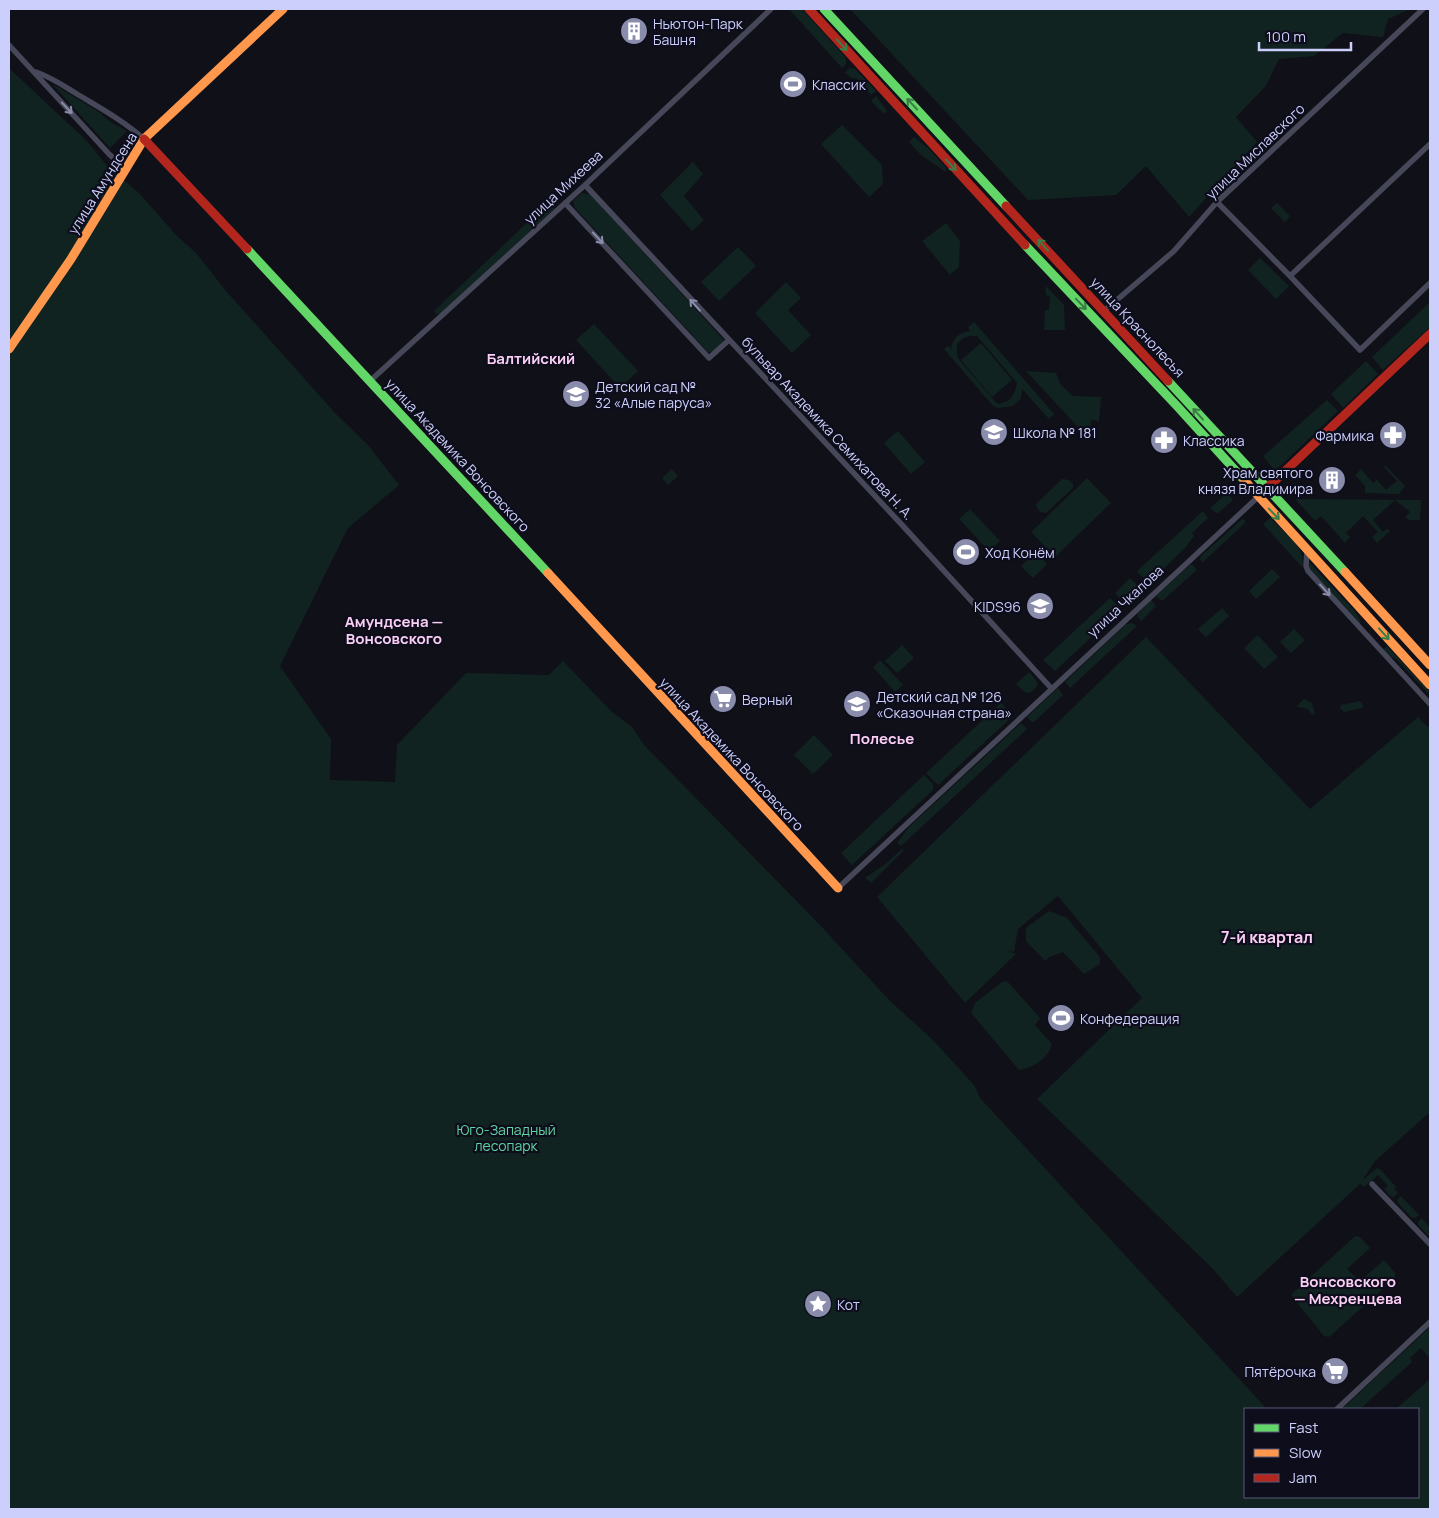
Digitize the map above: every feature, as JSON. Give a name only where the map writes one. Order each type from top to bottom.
[{"type":"street","name":"улица Амундсена","points":[[9,349],[71,259],[144,139],[283,9]]},
{"type":"street","name":"улица Михеева","points":[[370,381],[468,293],[771,9]]},
{"type":"street","name":"улица Краснолесья","points":[[809,9],[1047,270],[1307,548],[1430,685]]},
{"type":"street","name":"улица Краснолесья","points":[[824,9],[1430,665]]},
{"type":"street","points":[[1425,9],[1430,12]]},
{"type":"street","name":"улица Миславского","points":[[1104,311],[1174,251],[1218,202],[1425,9]]},
{"type":"street","name":"улица Академика Вонсовского","points":[[9,45],[125,169]]},
{"type":"street","name":"улица Академика Вонсовского","points":[[34,72],[46,75],[100,107],[144,139],[838,888]]},
{"type":"street","points":[[1290,276],[1430,144]]},
{"type":"street","name":"бульвар Академика Семихатова Н. А.","points":[[585,184],[1052,689]]},
{"type":"street","points":[[565,202],[709,358],[729,340]]},
{"type":"street","points":[[1218,202],[1360,350],[1430,283]]},
{"type":"street","points":[[1047,270],[1057,260]]},
{"type":"street","name":"улица Чкалова","points":[[838,888],[1430,334]]},
{"type":"street","points":[[1307,548],[1306,566],[1308,571],[1430,704]]},
{"type":"street","points":[[1372,1184],[1430,1244]]},
{"type":"street","points":[[1338,1408],[1430,1322]]},
{"type":"green space","points":[[789,9],[802,9],[846,58],[846,64],[842,68]]},
{"type":"green space","points":[[850,9],[1410,9],[1388,19],[1383,37],[1343,33],[1314,56],[1279,59],[1265,87],[1236,117],[1257,142],[1189,217],[1146,166],[1116,195],[1028,200]]},
{"type":"green space","name":"Юго-Западный лесопарк","points":[[9,68],[87,141],[107,166],[139,193],[177,236],[197,254],[226,291],[336,414],[368,445],[399,485],[348,528],[280,666],[331,739],[330,780],[395,782],[397,745],[466,673],[549,675],[563,661],[611,711],[632,727],[644,745],[820,925],[889,1000],[933,1040],[974,1085],[980,1098],[1266,1408],[1244,1408],[1244,1498],[1419,1498],[1419,1408],[1397,1408],[1430,1379],[1430,1509],[9,1509]]},
{"type":"green space","points":[[850,68],[855,69],[876,91],[871,95],[856,78],[851,78],[845,72]]},
{"type":"green space","points":[[54,86],[99,112],[109,121],[127,131],[110,148]]},
{"type":"green space","points":[[876,96],[887,111],[884,114],[871,101]]},
{"type":"green space","points":[[842,125],[882,165],[883,184],[869,197],[821,144]]},
{"type":"green space","points":[[130,134],[135,136],[134,142],[129,148],[123,141]]},
{"type":"green space","points":[[914,137],[928,148],[946,168],[946,172],[921,155],[909,142]]},
{"type":"green space","points":[[693,162],[703,174],[684,196],[704,220],[692,231],[660,195]]},
{"type":"green space","points":[[582,193],[591,195],[723,339],[724,342],[713,352],[708,352],[575,208],[573,201]]},
{"type":"green space","points":[[549,202],[555,208],[443,313],[436,314],[434,311]]},
{"type":"green space","points":[[1277,203],[1290,216],[1285,222],[1271,208]]},
{"type":"green space","points":[[946,223],[960,241],[959,267],[950,275],[922,241]]},
{"type":"green space","points":[[738,247],[756,266],[719,301],[701,282]]},
{"type":"green space","points":[[1260,258],[1289,286],[1276,299],[1248,270]]},
{"type":"green space","points":[[786,282],[801,298],[788,310],[811,335],[792,353],[755,313]]},
{"type":"green space","points":[[1046,286],[1064,305],[1065,330],[1044,330],[1045,310],[1049,310],[1050,296],[1046,295]]},
{"type":"green space","points":[[1430,302],[1430,327],[1383,370],[1372,357]]},
{"type":"green space","points":[[974,322],[1054,414],[1049,419],[1022,389],[1021,398],[1013,406],[998,408],[993,406],[944,349],[948,346],[951,349],[953,341],[957,336],[970,331],[968,327]],"holes":[[[977,336],[1017,383],[1014,394],[1006,402],[998,404],[957,357],[957,344],[963,338]]]},
{"type":"green space","points":[[594,324],[638,371],[620,388],[576,340]]},
{"type":"green space","points":[[981,343],[1012,380],[992,397],[961,360]]},
{"type":"green space","points":[[1366,361],[1378,374],[1343,408],[1331,394]]},
{"type":"green space","points":[[1026,371],[1056,373],[1060,384],[1073,396],[1101,397],[1099,421],[1091,420],[1090,440]]},
{"type":"green space","points":[[786,382],[835,433],[828,437],[781,390]]},
{"type":"green space","points":[[1327,400],[1338,411],[1275,471],[1263,456]]},
{"type":"green space","points":[[898,431],[925,462],[911,474],[884,443]]},
{"type":"green space","points":[[1385,465],[1405,486],[1399,494],[1366,493],[1365,486],[1355,475],[1361,469],[1373,483],[1377,480],[1386,490],[1397,481],[1384,467]]},
{"type":"green space","points":[[672,469],[678,476],[668,485],[662,478]]},
{"type":"green space","points":[[1087,478],[1111,503],[1055,557],[1031,532]]},
{"type":"green space","points":[[1062,479],[1069,480],[1073,484],[1073,488],[1046,513],[1040,512],[1036,506],[1037,503]]},
{"type":"green space","points":[[1227,493],[1232,501],[1216,513],[1210,508]]},
{"type":"green space","points":[[1295,499],[1421,500],[1420,520],[1409,520],[1405,517],[1410,512],[1395,500],[1373,520],[1383,532],[1387,529],[1390,531],[1377,543],[1372,537],[1378,532],[1363,516],[1346,533],[1350,537],[1345,543],[1321,516],[1315,521]]},
{"type":"green space","points":[[970,509],[1000,541],[989,551],[959,519]]},
{"type":"green space","points":[[1203,511],[1208,518],[1192,533],[1194,536],[1185,548],[1149,583],[1138,573],[1138,570]]},
{"type":"green space","points":[[1270,518],[1298,546],[1303,560],[1302,567],[1263,524]]},
{"type":"green space","points":[[1242,519],[1245,520],[1245,523],[1202,563],[1201,556]]},
{"type":"green space","points":[[1036,552],[1047,564],[1033,578],[1021,566]]},
{"type":"green space","points":[[1308,561],[1354,610],[1361,622],[1359,624],[1311,572]]},
{"type":"green space","points":[[1190,565],[1193,565],[1197,570],[1162,601],[1156,596]]},
{"type":"green space","points":[[1272,569],[1280,577],[1256,599],[1249,591]]},
{"type":"green space","points":[[1130,578],[1143,590],[1129,602],[1124,603],[1115,593]]},
{"type":"green space","points":[[1110,598],[1118,606],[1118,612],[1055,671],[1043,660]]},
{"type":"green space","points":[[1151,600],[1156,606],[1141,621],[1137,616],[1138,613]]},
{"type":"green space","points":[[1222,608],[1229,616],[1206,637],[1198,629]]},
{"type":"green space","points":[[1132,623],[1137,626],[1070,688],[1065,682],[1126,624]]},
{"type":"green space","points":[[1294,629],[1305,640],[1291,653],[1280,642]]},
{"type":"green space","points":[[1258,635],[1278,657],[1264,669],[1244,648]]},
{"type":"green space","points":[[1146,637],[1310,809],[1418,717],[1430,729],[1430,1112],[1375,1161],[1362,1181],[1377,1168],[1381,1170],[1396,1187],[1394,1189],[1398,1193],[1394,1197],[1391,1197],[1384,1189],[1388,1186],[1378,1175],[1364,1187],[1360,1184],[1237,1297],[1213,1269],[1037,1099],[1142,998],[1058,896],[1018,929],[1014,952],[1006,950],[1016,954],[965,1003],[877,897]]},
{"type":"green space","points":[[902,645],[914,658],[897,673],[885,661]]},
{"type":"green space","points":[[1387,646],[1430,692],[1430,695],[1395,658],[1390,658],[1383,650]]},
{"type":"green space","points":[[880,660],[903,685],[895,692],[873,667]]},
{"type":"green space","points":[[1029,672],[1038,685],[1031,692],[1026,693],[1016,684]]},
{"type":"green space","points":[[1058,688],[1063,695],[1032,722],[1027,717]]},
{"type":"green space","points":[[1304,699],[1312,703],[1315,713],[1312,715],[1308,709],[1297,706]]},
{"type":"green space","points":[[1360,701],[1363,705],[1362,708],[1344,712],[1340,708],[1341,705]]},
{"type":"green space","points":[[1001,703],[1013,716],[938,785],[926,773]]},
{"type":"green space","points":[[1021,723],[1027,729],[901,846],[897,843],[909,827]]},
{"type":"green space","points":[[814,735],[833,755],[813,774],[794,755]]},
{"type":"green space","points":[[924,775],[933,784],[933,790],[852,865],[841,853]]},
{"type":"green space","points":[[902,849],[904,850],[871,883],[865,878],[884,865]]},
{"type":"green space","points":[[1049,911],[1067,918],[1100,957],[1100,964],[1084,974],[1063,952],[1049,957],[1045,961],[1026,941],[1026,928]]},
{"type":"green space","points":[[1007,981],[1040,1018],[1035,1025],[1052,1044],[1048,1054],[1040,1062],[1019,1070],[971,1013],[975,1003],[1002,982]]},
{"type":"green space","points":[[1401,1196],[1419,1215],[1415,1218],[1411,1217],[1398,1203],[1397,1200]]},
{"type":"green space","points":[[1422,1218],[1430,1228],[1430,1237],[1418,1225]]},
{"type":"green space","points":[[1355,1236],[1360,1237],[1370,1248],[1347,1269],[1360,1281],[1384,1260],[1395,1273],[1395,1278],[1329,1337],[1324,1336],[1293,1298],[1292,1294]]},
{"type":"green space","points":[[1430,1327],[1430,1359],[1421,1348],[1410,1358],[1412,1362],[1361,1408],[1343,1408]]},
{"type":"traffic: fast","points":[[824,9],[1006,206]]},
{"type":"traffic: fast","points":[[1025,245],[1244,480]]},
{"type":"traffic: fast","points":[[247,249],[548,573]]},
{"type":"traffic: fast","points":[[1168,381],[1345,572]]},
{"type":"traffic: slow","points":[[9,349],[71,259],[144,139],[283,9]]},
{"type":"traffic: slow","points":[[1244,480],[1430,685]]},
{"type":"traffic: slow","points":[[1345,572],[1430,665]]},
{"type":"traffic: slow","points":[[548,573],[838,888]]},
{"type":"traffic: jam","points":[[809,9],[1025,245]]},
{"type":"traffic: jam","points":[[144,139],[247,249]]},
{"type":"traffic: jam","points":[[1006,206],[1168,381]]},
{"type":"traffic: jam","points":[[1263,492],[1430,334]]},
{"type":"place","name":"Ньютон-Парк Башня","points":[[634,31]]},
{"type":"place","name":"Классик","points":[[793,84]]},
{"type":"place","name":"Детский сад № 32 «Алые паруса»","points":[[576,394]]},
{"type":"place","name":"Школа № 181","points":[[994,432]]},
{"type":"place","name":"Фармика","points":[[1393,435]]},
{"type":"place","name":"Классика","points":[[1164,440]]},
{"type":"place","name":"Храм святого князя Владимира","points":[[1332,480]]},
{"type":"place","name":"Ход Конём","points":[[966,552]]},
{"type":"place","name":"KIDS96","points":[[1040,606]]},
{"type":"place","name":"Верный","points":[[723,699]]},
{"type":"place","name":"Детский сад № 126 «Сказочная страна»","points":[[857,704]]},
{"type":"place","name":"Конфедерация","points":[[1061,1018]]},
{"type":"place","name":"Кот","points":[[818,1304]]},
{"type":"place","name":"Пятёрочка","points":[[1335,1371]]},
{"type":"district","name":"Балтийский","points":[[531,358]]},
{"type":"district","name":"Амундсена — Вонсовского","points":[[394,630]]},
{"type":"district","name":"Полесье","points":[[882,738]]},
{"type":"district","name":"7-й квартал","points":[[1267,937]]},
{"type":"district","name":"Вонсовского — Мехренцева","points":[[1348,1290]]}]
